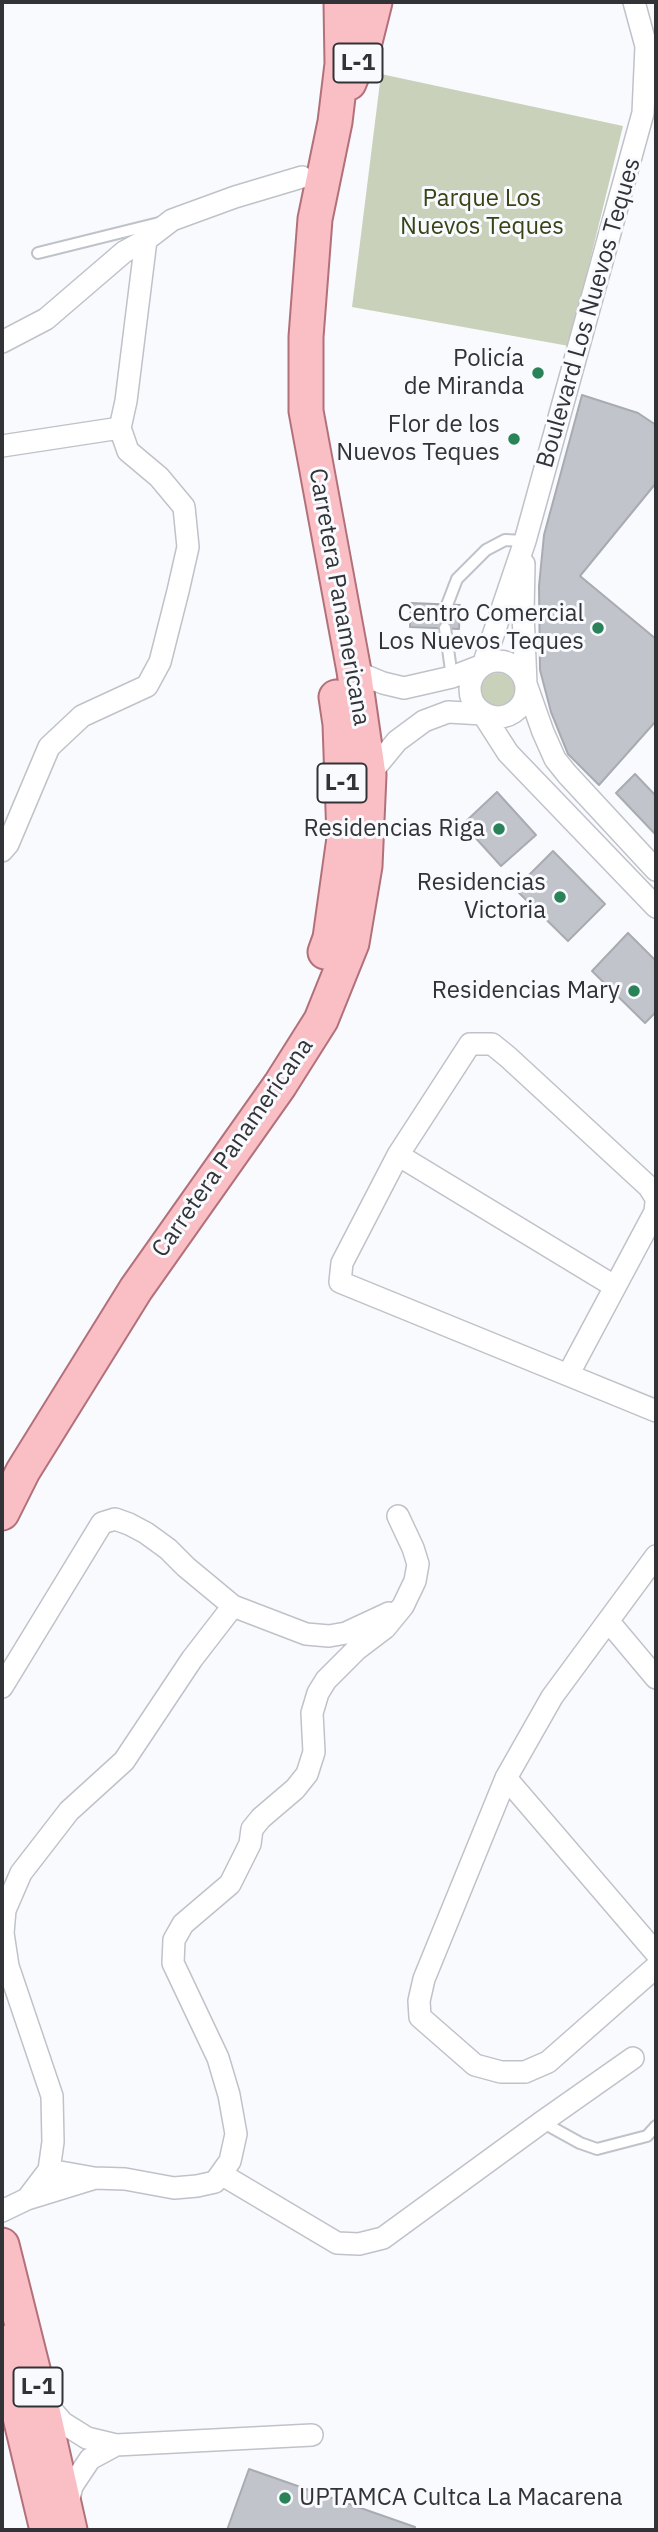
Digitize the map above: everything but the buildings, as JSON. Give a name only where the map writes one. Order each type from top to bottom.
[{"type":"main road","name":"L-1","points":[[335,122],[364,46],[374,2]]},
{"type":"main road","name":"Carretera Panamericana","points":[[2,1514],[23,1471],[136,1289],[280,1085],[321,1020],[352,943],[365,866],[369,775],[354,671],[306,411],[306,337],[315,219],[335,122],[342,64],[327,5]]},
{"type":"main road","name":"Carretera Panamericana","points":[[2,1476],[122,1279],[301,1013],[330,938],[344,838],[340,723],[286,411],[284,337],[302,177],[318,109],[327,5]]},
{"type":"main road","name":"L-1","points":[[2,2245],[40,2397],[61,2524]]},
{"type":"main road","name":"L-1","points":[[2,2342],[61,2524]]},
{"type":"street","name":"Boulevard Los Nuevos Teques","points":[[483,665],[526,541],[643,113],[646,46],[635,2]]},
{"type":"street","points":[[2,342],[46,319],[124,252],[146,240],[172,220],[302,177]]},
{"type":"street","points":[[2,851],[8,844],[49,747],[82,716],[147,686],[160,662],[188,547],[184,507],[159,477],[128,451],[120,428],[126,401],[146,240]]},
{"type":"street","points":[[2,446],[120,428]]},
{"type":"street","name":"Boulevard Los Nuevos Teques","points":[[526,541],[523,613],[526,684],[543,732],[555,759],[567,774],[656,870]]},
{"type":"street","points":[[354,671],[404,688],[452,677],[501,661],[517,668],[526,684],[523,702],[511,715],[492,718],[483,714],[448,712],[424,720],[397,741],[369,775]]},
{"type":"street","points":[[483,665],[471,680],[469,689],[476,707],[508,752],[656,907]]},
{"type":"street","points":[[508,752],[507,740],[519,724],[533,724],[543,732]]},
{"type":"street","points":[[568,1375],[655,1212],[656,1200],[649,1187],[492,1044],[470,1044],[398,1155],[342,1263],[340,1282],[656,1411]]},
{"type":"street","points":[[398,1155],[614,1286]]},
{"type":"street","points":[[49,2170],[174,2188],[215,2182],[230,2161],[236,2134],[229,2095],[218,2058],[173,1963],[174,1940],[183,1924],[230,1884],[250,1844],[252,1829],[296,1789],[307,1774],[314,1752],[312,1713],[318,1693],[326,1680],[356,1650],[385,1628],[403,1606],[415,1581],[418,1564],[398,1516]]},
{"type":"street","points":[[2,1687],[102,1523],[115,1519],[146,1533],[168,1549],[233,1606],[306,1634],[329,1636],[346,1633],[403,1606]]},
{"type":"street","points":[[656,1556],[552,1697],[506,1778],[424,1979],[419,2001],[420,2017],[475,2065],[501,2072],[525,2072],[548,2062],[656,1967]]},
{"type":"street","points":[[27,2199],[49,2170],[53,2142],[52,2096],[8,1966],[3,1933],[5,1910],[21,1873],[69,1811],[124,1761],[192,1659],[233,1606]]},
{"type":"street","points":[[609,1622],[656,1678]]},
{"type":"street","points":[[506,1778],[656,1953]]},
{"type":"street","points":[[221,2174],[337,2243],[359,2244],[383,2238],[634,2058]]},
{"type":"street","points":[[2,2211],[27,2199],[93,2178]]},
{"type":"street","points":[[40,2397],[63,2423],[87,2438],[116,2445],[312,2435]]},
{"type":"street","points":[[61,2524],[72,2486],[90,2459],[116,2445]]},
{"type":"lane","points":[[38,253],[172,220]]},
{"type":"lane","points":[[447,605],[457,579],[486,550],[505,540],[526,541]]},
{"type":"lane","points":[[445,628],[452,677]]},
{"type":"lane","points":[[542,2122],[580,2143],[597,2149],[647,2136],[656,2126]]},
{"type":"green space","name":"Parque Los Nuevos Teques","points":[[381,74],[623,126],[569,346],[352,307]]},
{"type":"green space","points":[[498,673],[510,678],[515,690],[510,702],[498,707],[486,702],[481,690],[486,678]]},
{"type":"place","name":"Policía de Miranda","points":[[538,373]]},
{"type":"place","name":"Flor de los Nuevos Teques","points":[[514,439]]},
{"type":"place","name":"Centro Comercial Los Nuevos Teques","points":[[598,628]]},
{"type":"place","name":"Residencias Riga","points":[[499,829]]},
{"type":"place","name":"Residencias Victoria","points":[[560,897]]},
{"type":"place","name":"Residencias Mary","points":[[634,991]]},
{"type":"place","name":"UPTAMCA Cultca La Macarena","points":[[285,2498]]}]
